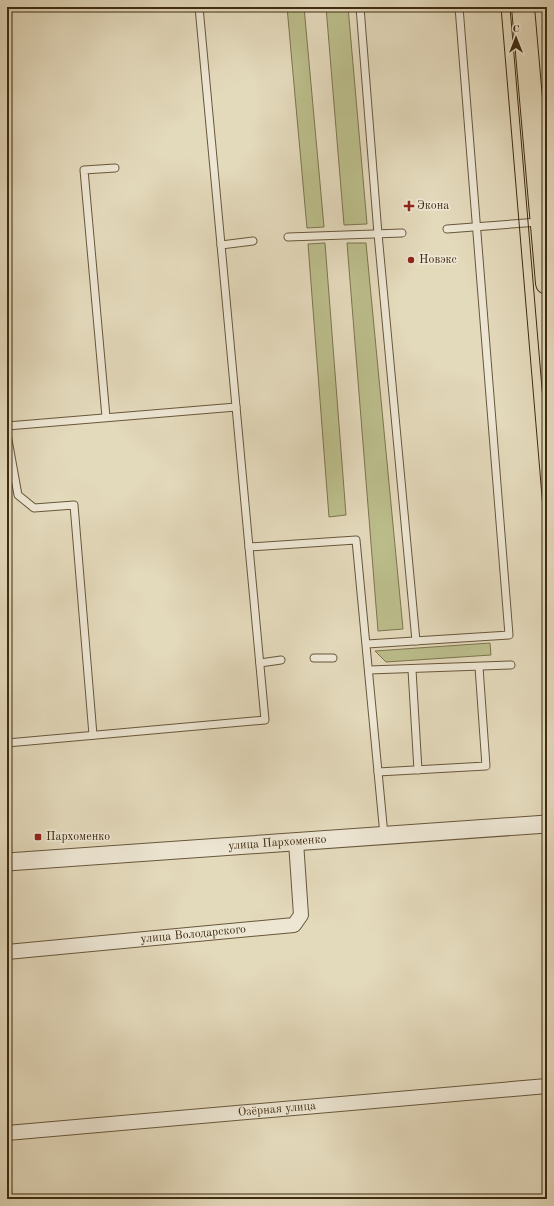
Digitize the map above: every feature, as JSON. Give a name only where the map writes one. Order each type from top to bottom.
[{"type":"main road","points":[[523,7],[542,175],[547,283]]},
{"type":"street","name":"улица Пархоменко","points":[[7,862],[547,824]]},
{"type":"street","name":"улица Володарского","points":[[7,952],[294,926],[301,915],[296,842]]},
{"type":"street","name":"Озёрная улица","points":[[7,1133],[547,1086]]},
{"type":"lane","points":[[7,743],[265,720],[199,7]]},
{"type":"lane","points":[[360,7],[378,234],[416,640]]},
{"type":"lane","points":[[367,644],[509,635],[475,227],[459,7]]},
{"type":"lane","points":[[106,418],[84,170],[115,168]]},
{"type":"lane","points":[[447,229],[475,227],[543,217]]},
{"type":"lane","points":[[288,237],[402,233]]},
{"type":"lane","points":[[221,245],[253,241]]},
{"type":"lane","points":[[7,426],[236,407]]},
{"type":"lane","points":[[7,434],[18,495],[34,508],[74,505],[94,736]]},
{"type":"lane","points":[[250,547],[356,540],[384,836]]},
{"type":"lane","points":[[314,658],[333,658]]},
{"type":"lane","points":[[260,663],[281,660]]},
{"type":"lane","points":[[369,670],[412,670],[511,665]]},
{"type":"lane","points":[[378,772],[486,766],[479,667]]},
{"type":"lane","points":[[412,670],[418,770]]},
{"type":"green space","points":[[287,7],[304,7],[324,227],[307,228]]},
{"type":"green space","points":[[326,7],[348,7],[367,224],[344,225]]},
{"type":"green space","points":[[325,243],[346,515],[329,517],[308,244]]},
{"type":"green space","points":[[347,243],[366,243],[403,629],[378,631]]},
{"type":"green space","points":[[490,643],[491,655],[386,662],[375,651]]},
{"type":"tram line","points":[[501,7],[547,556]]},
{"type":"tram line","points":[[510,7],[547,448]]},
{"type":"place","name":"Экона","points":[[409,206]]},
{"type":"place","name":"Новэкс","points":[[411,260]]},
{"type":"place","name":"Пархоменко","points":[[38,837]]}]
